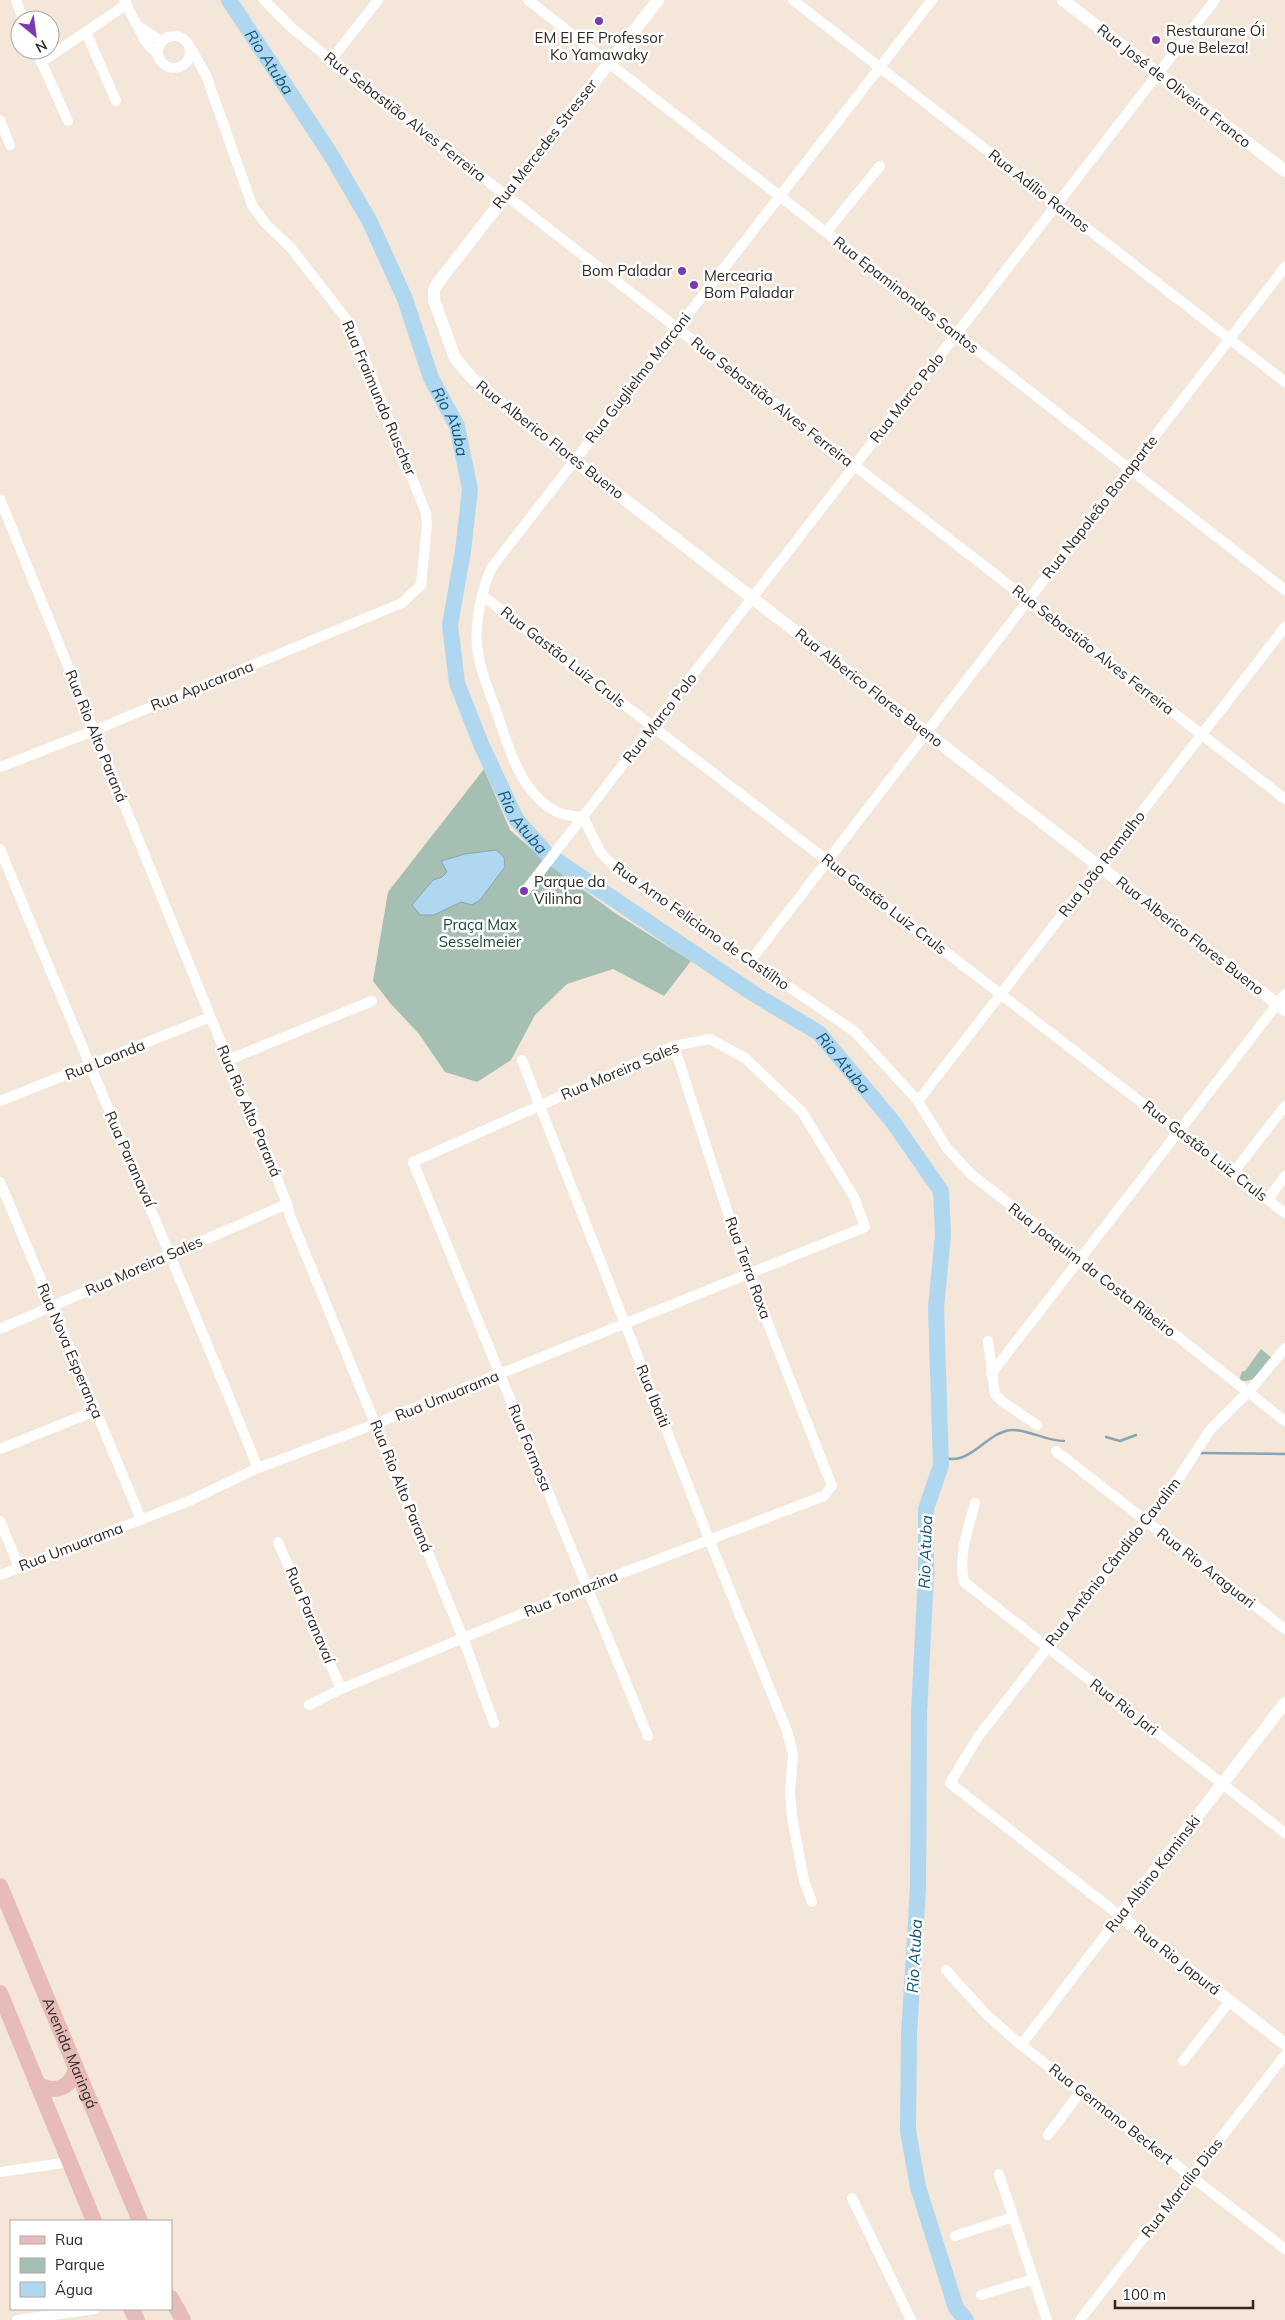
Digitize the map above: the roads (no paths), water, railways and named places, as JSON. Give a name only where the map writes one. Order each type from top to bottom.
[{"type":"main road","name":"Avenida Maringá","points":[[1,1891],[140,2220]]},
{"type":"main road","points":[[0,1994],[94,2220]]},
{"type":"main road","points":[[37,2084],[52,2090],[62,2088],[74,2077],[76,2070]]},
{"type":"main road","points":[[172,2300],[183,2320]]},
{"type":"street","name":"Rua Sebastião Alves Ferreira","points":[[264,0],[292,28],[331,60],[1285,799]]},
{"type":"street","points":[[331,60],[378,0]]},
{"type":"street","name":"Rua Epaminondas Santos","points":[[528,0],[1285,590]]},
{"type":"street","name":"Rua Mercedes Stresser","points":[[457,363],[436,307],[434,290],[505,195],[658,0]]},
{"type":"street","name":"Rua Adílio Ramos","points":[[793,0],[1285,382]]},
{"type":"street","name":"Rua Guglielmo Marconi","points":[[483,596],[492,567],[932,0]]},
{"type":"street","name":"Rua José de Oliveira Franco","points":[[1063,0],[1285,171]]},
{"type":"street","name":"Rua Marco Polo","points":[[526,890],[1215,0]]},
{"type":"street","points":[[68,121],[41,62],[86,32],[125,2],[145,42],[167,67],[175,68],[182,66],[189,57],[189,45],[184,39],[170,36],[162,41],[158,55]]},
{"type":"street","points":[[138,26],[162,41]]},
{"type":"street","points":[[86,32],[116,101]]},
{"type":"street","name":"Rua Fraimundo Ruscher","points":[[189,45],[206,75],[252,205],[265,223],[297,256],[350,325],[426,513],[427,525],[421,586],[402,603]]},
{"type":"street","points":[[182,66],[206,75]]},
{"type":"street","points":[[0,120],[10,145]]},
{"type":"street","points":[[826,232],[880,166]]},
{"type":"street","name":"Rua Napoleão Bonaparte","points":[[751,960],[1285,267]]},
{"type":"street","name":"Rua Alberico Flores Bueno","points":[[457,363],[493,397],[574,460],[1100,866],[1282,1002]]},
{"type":"street","name":"Rua Rio Alto Paraná","points":[[0,499],[463,1638],[494,1723]]},
{"type":"street","points":[[483,596],[477,634],[478,655],[515,761],[523,778],[545,803],[565,815],[583,817]]},
{"type":"street","name":"Rua Gastão Luiz Cruls","points":[[483,596],[1285,1213]]},
{"type":"street","name":"Rua Apucarana","points":[[0,767],[93,731],[402,603]]},
{"type":"street","name":"Rua João Ramalho","points":[[918,1101],[1285,627]]},
{"type":"street","name":"Rua Arno Feliciano de Castilho","points":[[583,817],[601,853],[610,864],[854,1031],[918,1101]]},
{"type":"street","name":"Rua Paranavaí","points":[[0,850],[89,1066],[171,1254],[258,1468]]},
{"type":"street","points":[[228,1060],[372,1000]]},
{"type":"street","points":[[992,1374],[1179,1131],[1282,1002]]},
{"type":"street","name":"Rua Loanda","points":[[0,1101],[210,1017]]},
{"type":"street","name":"Rua Moreira Sales","points":[[412,1162],[674,1046],[710,1039],[745,1058],[802,1112],[854,1197],[865,1227]]},
{"type":"street","name":"Rua Terra Roxa","points":[[674,1046],[748,1274],[832,1486]]},
{"type":"street","name":"Rua Ibaiti","points":[[522,1060],[709,1539],[787,1731],[793,1754],[790,1792],[793,1825],[804,1881],[812,1902]]},
{"type":"street","name":"Rua Joaquim da Costa Ribeiro","points":[[918,1101],[946,1147],[963,1167],[1285,1421]]},
{"type":"street","points":[[1233,1173],[1285,1106]]},
{"type":"street","name":"Rua Formosa","points":[[412,1162],[648,1736]]},
{"type":"street","points":[[1268,1199],[1285,1176]]},
{"type":"street","name":"Rua Nova Esperança","points":[[0,1182],[141,1519]]},
{"type":"street","name":"Rua Moreira Sales","points":[[0,1329],[287,1204]]},
{"type":"street","name":"Rua Umuarama","points":[[0,1575],[191,1500],[258,1468],[376,1424],[865,1227]]},
{"type":"street","points":[[988,1341],[993,1388],[998,1398],[1037,1425]]},
{"type":"street","name":"Rua Antônio Cândido Cavalim","points":[[950,1784],[978,1737],[1175,1484],[1210,1430],[1248,1392],[1285,1348]]},
{"type":"street","points":[[0,1449],[95,1411]]},
{"type":"street","name":"Rua Rio Araguari","points":[[1056,1451],[1285,1629]]},
{"type":"street","name":"Rua Tomazina","points":[[309,1705],[341,1689],[586,1587],[824,1496],[832,1486]]},
{"type":"street","name":"Rua Rio Jari","points":[[974,1503],[963,1547],[962,1568],[964,1582],[1285,1833]]},
{"type":"street","points":[[0,1521],[19,1567]]},
{"type":"street","name":"Rua Paranavaí","points":[[278,1542],[341,1689]]},
{"type":"street","name":"Rua Albino Kaminski","points":[[1021,2045],[1285,1703]]},
{"type":"street","name":"Rua Rio Japurá","points":[[950,1784],[1285,2044]]},
{"type":"street","name":"Rua Germano Beckert","points":[[946,1970],[987,2015],[1021,2045],[1285,2250]]},
{"type":"street","points":[[1183,2061],[1230,2002]]},
{"type":"street","name":"Rua Marcílio Dias","points":[[1080,2320],[1285,2055]]},
{"type":"street","points":[[1048,2135],[1081,2091]]},
{"type":"street","points":[[0,2172],[70,2162]]},
{"type":"street","points":[[1000,2174],[1047,2320]]},
{"type":"street","points":[[852,2198],[911,2320]]},
{"type":"street","points":[[955,2236],[1013,2217]]},
{"type":"street","points":[[982,2295],[1034,2279]]},
{"type":"street","points":[[17,2320],[88,2310]]},
{"type":"water","points":[[496,850],[504,857],[505,867],[480,900],[472,905],[461,902],[434,915],[420,915],[412,905],[433,880],[442,877],[447,872],[441,861],[465,854]]},
{"type":"waterway","name":"Rio Atuba","points":[[229,0],[331,155],[369,220],[405,299],[431,378],[457,426],[470,489],[463,551],[450,625],[457,683],[481,744],[516,819],[547,854],[754,994],[819,1033],[893,1122],[941,1191],[943,1234],[936,1308],[941,1465],[926,1509],[926,1575],[919,1713],[918,1888],[909,2034],[908,2131],[918,2187],[956,2308],[966,2320]]},
{"type":"waterway","points":[[940,1459],[957,1459],[967,1455],[991,1438],[1011,1430],[1024,1431],[1064,1441]]},
{"type":"waterway","points":[[1106,1437],[1120,1441],[1136,1435]]},
{"type":"waterway","points":[[1199,1453],[1285,1454]]},
{"type":"place","name":"EM EI EF Professor Ko Yamawaky","points":[[599,21]]},
{"type":"place","name":"Restaurane Ói Que Beleza!","points":[[1156,40]]},
{"type":"place","name":"Bom Paladar","points":[[682,271]]},
{"type":"place","name":"Mercearia Bom Paladar","points":[[694,285]]},
{"type":"place","name":"Parque da Vilinha","points":[[524,891]]},
{"type":"park label","name":"Praça Max Sesselmeier","points":[[480,934]]}]
